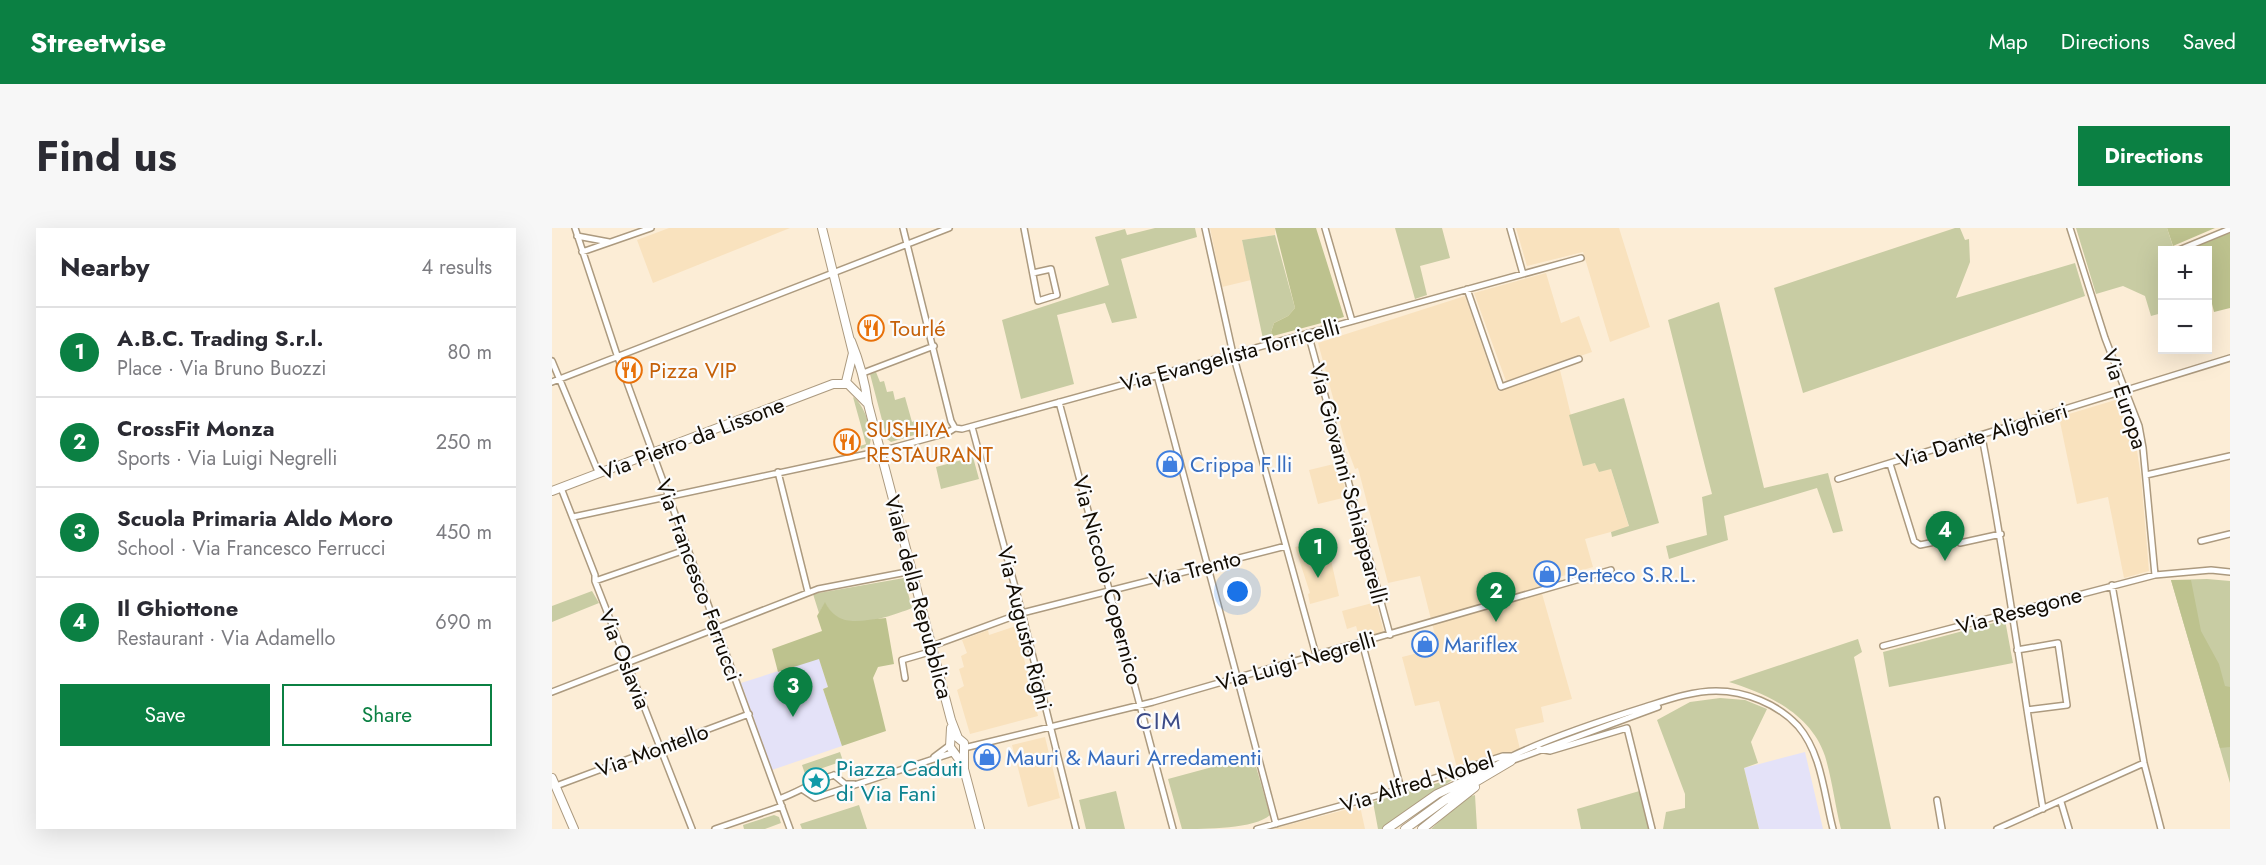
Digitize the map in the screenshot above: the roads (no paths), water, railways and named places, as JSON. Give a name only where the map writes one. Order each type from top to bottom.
[{"type":"street","name":"Via Francesco Ferrucci","points":[[575,228],[617,355],[790,829]]},
{"type":"street","points":[[582,252],[651,228]]},
{"type":"street","name":"Viale della Repubblica","points":[[822,228],[851,341],[862,372],[863,385],[980,829]]},
{"type":"street","points":[[903,228],[951,421],[955,428]]},
{"type":"street","points":[[552,382],[833,271],[949,228]]},
{"type":"street","points":[[1024,228],[1038,301],[1057,295],[1051,269],[1033,273]]},
{"type":"street","points":[[1206,228],[1233,354],[1316,655]]},
{"type":"street","points":[[1325,228],[1352,321]]},
{"type":"street","points":[[1510,228],[1523,274]]},
{"type":"street","name":"Via Europa","points":[[2070,228],[2105,338],[2139,426],[2155,575]]},
{"type":"street","points":[[2186,246],[2230,229]]},
{"type":"street","points":[[577,236],[611,242]]},
{"type":"street","name":"Via Evangelista Torricelli","points":[[573,517],[881,451],[947,433],[955,428],[972,427],[1581,258]]},
{"type":"street","points":[[1467,289],[1501,387],[1579,359]]},
{"type":"street","name":"Via Giovanni Schiapparelli","points":[[1308,333],[1390,634]]},
{"type":"street","name":"Viale della Repubblica","points":[[851,341],[853,356],[848,377],[868,404]]},
{"type":"street","points":[[848,377],[934,346]]},
{"type":"street","name":"Via Dante Alighieri","points":[[1838,480],[2230,358]]},
{"type":"street","points":[[552,361],[599,474]]},
{"type":"street","points":[[1157,375],[1276,824]]},
{"type":"street","name":"Via Pietro da Lissone","points":[[552,491],[848,377]]},
{"type":"street","points":[[855,389],[863,385]]},
{"type":"street","name":"Via Niccolò Copernico","points":[[1059,402],[1112,591],[1173,829]]},
{"type":"street","name":"Via Augusto Righi","points":[[972,427],[1022,613],[1076,829]]},
{"type":"street","points":[[1982,436],[2001,534],[2010,612],[2043,809]]},
{"type":"street","points":[[2146,475],[2230,456]]},
{"type":"street","points":[[1890,464],[1914,541],[1920,545],[1954,538],[1960,543],[2001,534]]},
{"type":"street","points":[[778,472],[808,592]]},
{"type":"street","name":"Via Oslavia","points":[[561,488],[692,829]]},
{"type":"street","points":[[2201,541],[2230,534]]},
{"type":"street","name":"Via Trento","points":[[905,678],[901,662],[903,658],[1022,613],[1286,546]]},
{"type":"street","points":[[595,581],[688,549]]},
{"type":"street","name":"Via Luigi Negrelli","points":[[957,746],[980,745],[1239,678],[1611,570]]},
{"type":"street","points":[[552,692],[808,592],[912,571]]},
{"type":"street","name":"Via Resegone","points":[[1883,646],[2155,575],[2181,572],[2230,572]]},
{"type":"street","points":[[2112,585],[2144,763],[2161,829]]},
{"type":"street","points":[[1362,642],[1401,789]]},
{"type":"street","points":[[2017,650],[2058,643],[2067,705],[2027,711]]},
{"type":"street","points":[[1576,733],[1681,697],[1707,692],[1727,692],[1752,697],[1788,717],[1807,739],[1818,762],[1833,829]]},
{"type":"street","name":"Via Montello","points":[[556,786],[748,714]]},
{"type":"street","name":"Via Alfred Nobel","points":[[1539,749],[1550,751],[1623,728],[1629,730],[1652,829]]},
{"type":"street","name":"Via Alfred Nobel","points":[[1511,758],[1576,733]]},
{"type":"street","name":"Via Alfred Nobel","points":[[1257,829],[1401,789],[1457,770],[1511,758],[1576,733]]},
{"type":"street","points":[[815,798],[930,760],[957,746]]},
{"type":"street","points":[[1387,829],[1437,794],[1511,758]]},
{"type":"street","points":[[1445,800],[1511,758]]},
{"type":"street","points":[[1422,829],[1511,758]]},
{"type":"street","points":[[1997,829],[2144,763]]},
{"type":"street","points":[[1405,829],[1482,773]]},
{"type":"street","points":[[779,799],[803,790],[813,782],[834,775]]},
{"type":"street","points":[[834,775],[845,784],[854,784]]},
{"type":"street","points":[[834,775],[839,790]]},
{"type":"street","points":[[552,778],[574,829]]},
{"type":"street","points":[[813,782],[815,798]]},
{"type":"street","points":[[803,790],[815,798]]},
{"type":"street","points":[[1937,800],[1942,829]]},
{"type":"street","points":[[2061,802],[2069,829]]},
{"type":"street","points":[[715,829],[782,806]]},
{"type":"place","name":"Tourlé","points":[[871,328]]},
{"type":"place","name":"Pizza VIP","points":[[629,370]]},
{"type":"place","name":"SUSHIYA RESTAURANT","points":[[847,442]]},
{"type":"place","name":"Crippa F.lli","points":[[1170,464]]},
{"type":"place","name":"Il Ghiottone","points":[[1945,561]]},
{"type":"place","name":"Perteco S.R.L.","points":[[1547,574]]},
{"type":"place","name":"A.B.C. Trading S.r.l.","points":[[1318,578]]},
{"type":"place","name":"CrossFit Monza","points":[[1496,622]]},
{"type":"place","name":"Mariflex","points":[[1425,644]]},
{"type":"place","name":"Scuola Primaria Aldo Moro","points":[[793,717]]},
{"type":"place","name":"Mauri & Mauri Arredamenti","points":[[987,757]]},
{"type":"place","name":"Piazza Caduti di Via Fani","points":[[816,781]]},
{"type":"district","name":"CIM","points":[[1159,721]]}]
